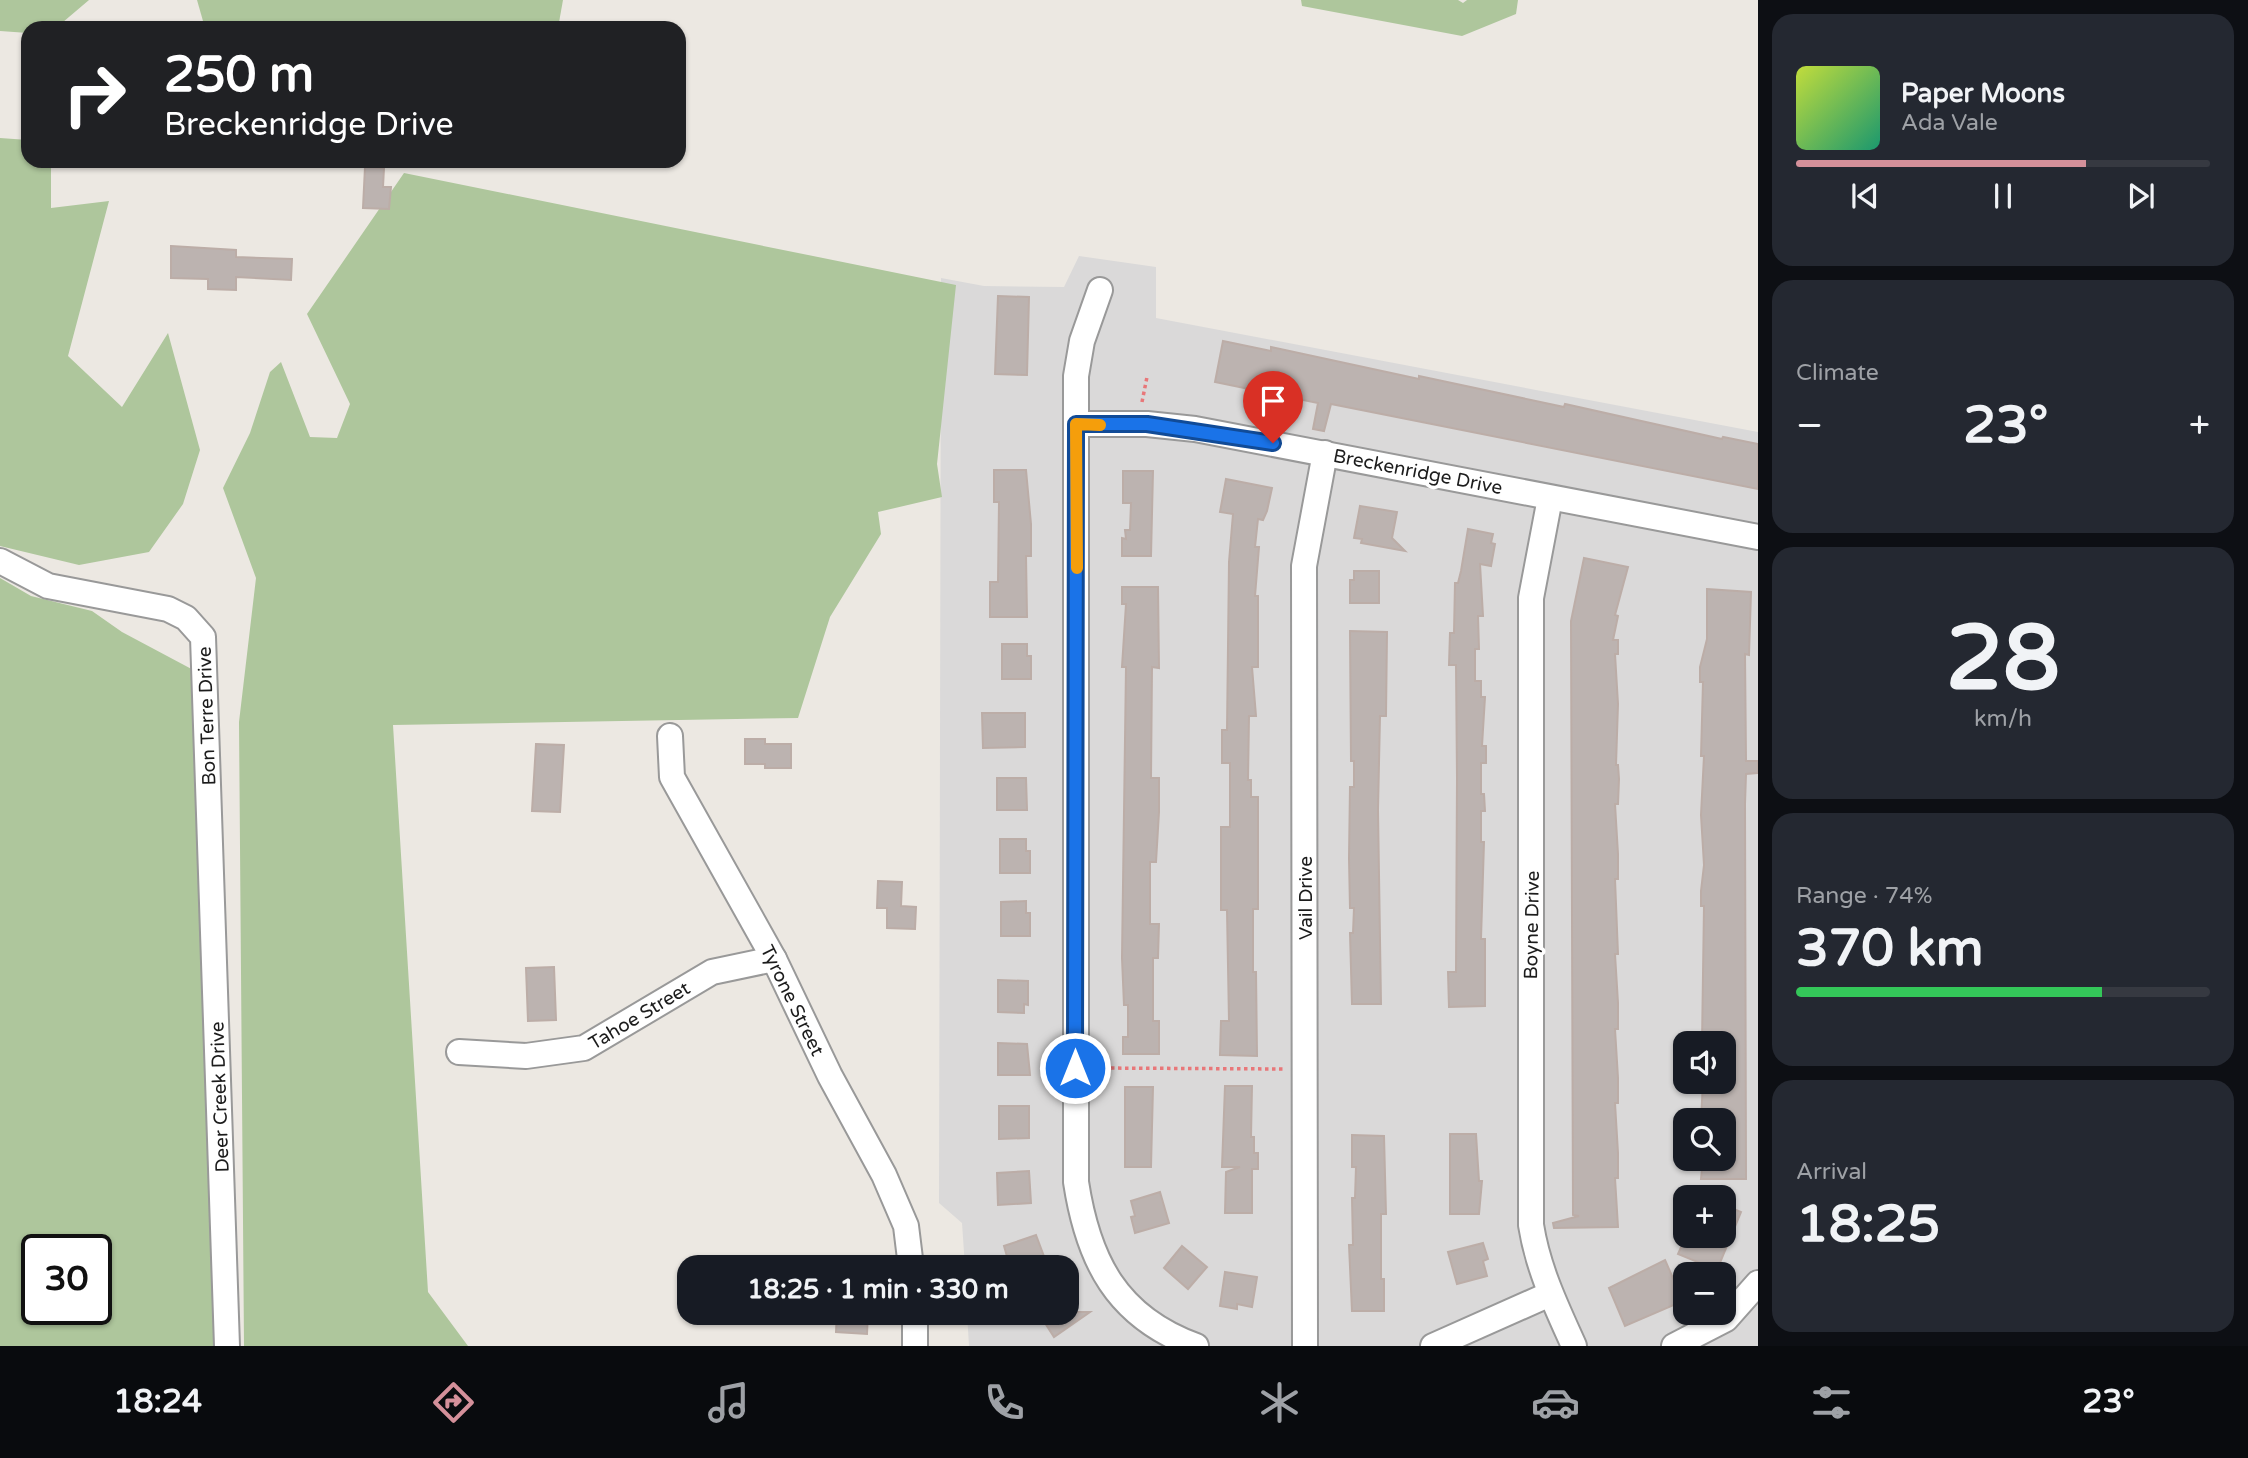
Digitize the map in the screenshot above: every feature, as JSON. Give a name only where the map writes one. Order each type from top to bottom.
[{"type":"street","points":[[1100,290],[1077,361],[1076,1182],[1084,1230],[1105,1276],[1149,1321],[1196,1346]]},
{"type":"street","name":"Breckenridge Drive","points":[[1076,424],[1147,424],[1195,429],[1758,537]]},
{"type":"street","name":"Vail Drive","points":[[1306,1346],[1304,566],[1325,453]]},
{"type":"street","name":"Boyne Drive","points":[[1550,498],[1531,598],[1531,1225],[1535,1253],[1574,1346]]},
{"type":"street","name":"Bon Terre Drive","points":[[0,561],[48,586],[168,609],[186,618],[203,637],[210,849]]},
{"type":"street","name":"Tyrone Street","points":[[670,736],[672,777],[774,959],[830,1076],[895,1200],[906,1226],[910,1255]]},
{"type":"street","name":"Deer Creek Drive","points":[[210,849],[227,1346]]},
{"type":"street","name":"Tahoe Street","points":[[459,1052],[526,1056],[584,1048],[662,999],[712,972],[774,959]]},
{"type":"street","points":[[1674,1346],[1726,1319],[1758,1283]]},
{"type":"street","points":[[1433,1346],[1550,1294]]},
{"type":"street","points":[[915,1325],[915,1346]]},
{"type":"path","points":[[1142,402],[1147,377]]},
{"type":"path","points":[[1088,1068],[1292,1068]]},
{"type":"shaded area","points":[[1079,256],[1156,267],[1156,318],[1758,432],[1758,1346],[969,1346],[968,1325],[1079,1325],[1079,1255],[964,1255],[962,1223],[939,1203],[941,278],[984,286],[1064,287]]},
{"type":"green space","points":[[0,0],[89,0],[64,21],[21,21],[21,32],[0,31]]},
{"type":"green space","points":[[197,0],[563,0],[559,21],[203,21]]},
{"type":"green space","points":[[1301,0],[1458,0],[1463,3],[1467,0],[1518,0],[1516,14],[1462,36],[1302,6]]},
{"type":"green space","points":[[0,138],[21,140],[21,168],[51,168],[51,208],[109,201],[68,356],[122,407],[168,333],[200,450],[183,504],[149,552],[79,565],[0,546]]},
{"type":"green space","points":[[404,173],[956,285],[937,464],[942,497],[878,512],[881,534],[830,617],[798,718],[393,725],[428,1292],[468,1346],[244,1346],[239,722],[256,578],[223,488],[250,433],[270,372],[281,362],[310,437],[337,438],[350,404],[307,314]]},
{"type":"green space","points":[[0,578],[31,596],[92,611],[122,632],[199,673],[215,1346],[0,1346]]},
{"type":"building","points":[[365,168],[384,168],[383,187],[391,187],[389,209],[363,208]]},
{"type":"building","points":[[171,246],[236,250],[236,257],[292,259],[291,280],[236,277],[236,290],[208,289],[208,279],[171,278]]},
{"type":"building","points":[[998,296],[1029,297],[1027,375],[995,374]]},
{"type":"building","points":[[1223,341],[1271,351],[1271,347],[1419,379],[1419,376],[1564,407],[1565,404],[1722,439],[1723,437],[1758,444],[1758,489],[1331,404],[1324,431],[1313,429],[1318,403],[1215,382]]},
{"type":"building","points":[[994,470],[1026,470],[1031,524],[1031,556],[1026,556],[1027,617],[990,617],[990,582],[998,582],[999,502],[994,502]]},
{"type":"building","points":[[1123,471],[1153,471],[1151,556],[1122,556],[1122,538],[1126,539],[1125,530],[1130,530],[1131,503],[1123,503]]},
{"type":"building","points":[[1226,479],[1272,488],[1263,520],[1258,519],[1255,547],[1259,547],[1255,596],[1258,596],[1258,667],[1252,667],[1256,716],[1249,716],[1248,780],[1251,780],[1251,797],[1258,797],[1258,909],[1253,909],[1257,1056],[1220,1055],[1221,1021],[1229,1021],[1227,910],[1221,910],[1221,827],[1230,827],[1230,763],[1222,763],[1222,730],[1227,730],[1229,562],[1233,514],[1220,512]]},
{"type":"building","points":[[1360,506],[1397,512],[1392,538],[1405,551],[1361,543],[1362,539],[1354,538]]},
{"type":"building","points":[[1468,529],[1493,534],[1491,543],[1495,544],[1491,566],[1480,564],[1483,616],[1478,616],[1479,649],[1475,649],[1475,681],[1481,681],[1481,697],[1485,697],[1482,746],[1486,746],[1486,763],[1481,763],[1481,794],[1484,794],[1485,811],[1481,811],[1481,842],[1484,842],[1481,939],[1485,939],[1485,1006],[1449,1007],[1448,972],[1456,972],[1457,778],[1456,665],[1449,665],[1450,633],[1454,633],[1455,583],[1458,583],[1461,571]]},
{"type":"building","points":[[1584,558],[1628,567],[1615,615],[1618,616],[1613,640],[1618,640],[1618,654],[1615,654],[1618,704],[1616,765],[1619,779],[1618,804],[1615,804],[1618,879],[1615,879],[1618,954],[1615,954],[1618,1029],[1615,1029],[1618,1103],[1615,1103],[1618,1178],[1615,1178],[1618,1227],[1554,1228],[1553,1223],[1579,1216],[1573,1215],[1571,621]]},
{"type":"building","points":[[1354,571],[1379,571],[1379,603],[1350,603],[1350,580],[1354,580]]},
{"type":"building","points":[[1122,587],[1158,587],[1159,668],[1152,667],[1151,778],[1159,778],[1159,812],[1156,862],[1150,862],[1150,924],[1159,924],[1158,958],[1153,958],[1153,1021],[1159,1021],[1159,1054],[1123,1054],[1123,1037],[1128,1037],[1128,1005],[1124,1005],[1122,958],[1126,667],[1122,667],[1126,604],[1122,604]]},
{"type":"building","points":[[1707,589],[1751,592],[1749,655],[1745,654],[1746,761],[1758,761],[1758,773],[1746,774],[1745,804],[1746,1179],[1701,1179],[1702,1171],[1736,1171],[1736,1108],[1702,1108],[1702,1094],[1736,1094],[1736,1031],[1702,1031],[1704,906],[1701,906],[1701,891],[1704,865],[1701,815],[1704,756],[1701,756],[1703,682],[1700,682],[1700,667],[1707,639]]},
{"type":"building","points":[[1350,631],[1387,632],[1386,716],[1380,716],[1378,810],[1381,1004],[1352,1004],[1350,933],[1353,933],[1354,908],[1350,908],[1349,858],[1350,787],[1354,787],[1354,761],[1351,761]]},
{"type":"building","points":[[1002,644],[1027,644],[1027,656],[1031,656],[1031,679],[1002,679]]},
{"type":"building","points":[[982,713],[1025,713],[1025,747],[983,748]]},
{"type":"building","points":[[745,739],[765,739],[765,744],[791,744],[791,768],[765,768],[765,764],[745,764]]},
{"type":"building","points":[[536,744],[564,745],[560,812],[532,811]]},
{"type":"building","points":[[997,778],[1026,778],[1027,810],[997,810]]},
{"type":"building","points":[[1000,839],[1026,839],[1026,851],[1030,851],[1030,873],[1000,873]]},
{"type":"building","points":[[878,881],[902,882],[901,906],[916,907],[915,929],[887,928],[887,908],[877,908]]},
{"type":"building","points":[[1026,901],[1026,913],[1030,913],[1030,936],[1001,936],[1001,902]]},
{"type":"building","points":[[554,967],[556,1020],[528,1021],[526,968]]},
{"type":"building","points":[[998,980],[1028,981],[1028,1005],[1024,1004],[1024,1013],[998,1012]]},
{"type":"building","points":[[998,1043],[1027,1044],[1030,1075],[998,1075]]},
{"type":"building","points":[[1225,1086],[1252,1086],[1251,1137],[1254,1137],[1254,1153],[1258,1153],[1258,1169],[1252,1169],[1252,1213],[1225,1213],[1226,1172],[1240,1167],[1222,1167]]},
{"type":"building","points":[[1125,1087],[1153,1087],[1151,1167],[1125,1167]]},
{"type":"building","points":[[999,1106],[1029,1106],[1029,1138],[999,1139]]},
{"type":"building","points":[[1450,1134],[1476,1134],[1479,1181],[1482,1181],[1479,1214],[1450,1214]]},
{"type":"building","points":[[1352,1135],[1384,1136],[1386,1214],[1381,1214],[1381,1279],[1384,1279],[1384,1311],[1352,1311],[1349,1245],[1353,1245],[1352,1198],[1355,1198],[1356,1167],[1352,1167]]},
{"type":"building","points":[[1029,1171],[1031,1203],[998,1205],[997,1173]]},
{"type":"building","points":[[1160,1192],[1169,1223],[1135,1233],[1131,1217],[1135,1216],[1131,1201]]},
{"type":"building","points":[[1736,1210],[1741,1212],[1736,1224]]},
{"type":"building","points":[[1036,1235],[1044,1255],[1007,1255],[1004,1246]]},
{"type":"building","points":[[1483,1243],[1488,1259],[1483,1261],[1487,1276],[1457,1284],[1448,1252]]},
{"type":"building","points":[[1182,1246],[1207,1267],[1188,1289],[1164,1268]]},
{"type":"building","points":[[1681,1248],[1726,1248],[1720,1262],[1698,1262],[1678,1254]]},
{"type":"building","points":[[1665,1260],[1673,1278],[1673,1305],[1625,1326],[1609,1288]]},
{"type":"building","points":[[1225,1272],[1257,1277],[1252,1307],[1237,1304],[1237,1309],[1220,1306]]},
{"type":"building","points":[[1079,1312],[1090,1312],[1079,1320]]},
{"type":"building","points":[[836,1325],[867,1325],[867,1334],[836,1332]]},
{"type":"building","points":[[1046,1325],[1071,1325],[1054,1337]]},
{"type":"slow traffic","points":[[1077,568],[1076,424],[1100,425]]},
{"type":"route","points":[[1075,1068],[1076,424],[1147,424],[1195,429],[1273,443]]}]
